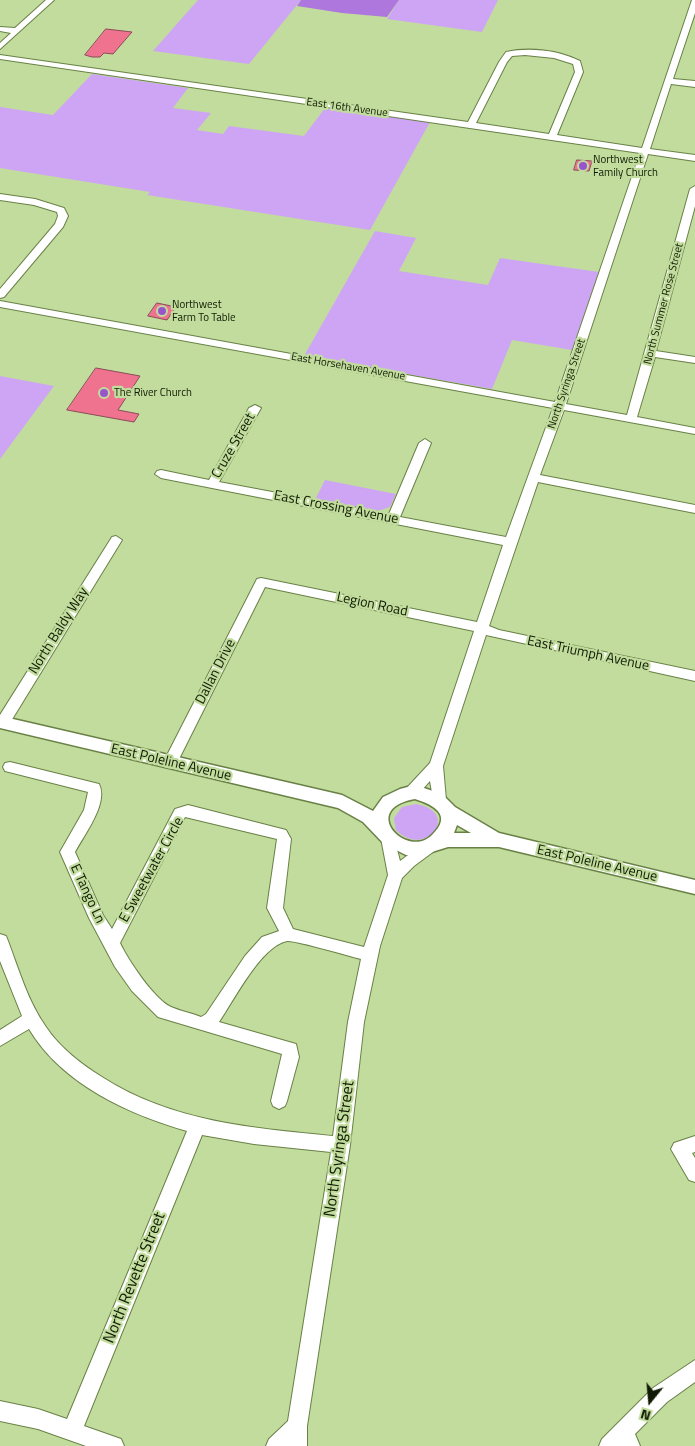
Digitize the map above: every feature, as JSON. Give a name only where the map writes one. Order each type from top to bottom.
[{"type":"main road","name":"East Poleline Avenue","points":[[1,722],[342,802],[370,817],[385,834]]},
{"type":"main road","name":"East Poleline Avenue","points":[[342,802],[383,800],[404,794]]},
{"type":"main road","points":[[404,794],[424,794],[444,806],[450,826],[447,833],[434,844],[426,847],[406,847],[385,834],[380,824],[381,811],[391,799],[404,794]]},
{"type":"main road","name":"East Poleline Avenue","points":[[444,806],[471,827],[499,840],[695,888]]},
{"type":"main road","name":"East Poleline Avenue","points":[[434,844],[448,840],[499,840]]},
{"type":"street","points":[[0,47],[50,0]]},
{"type":"street","name":"North Syringa Street","points":[[444,806],[436,766],[510,542],[560,405],[695,1]]},
{"type":"street","points":[[0,29],[17,31]]},
{"type":"street","points":[[470,126],[509,54],[524,52],[563,57],[578,63],[579,72],[552,138]]},
{"type":"street","name":"East 16th Avenue","points":[[0,57],[695,158]]},
{"type":"street","points":[[668,81],[695,84]]},
{"type":"street","name":"North Summer Rose Street","points":[[631,419],[652,353],[675,257],[695,189]]},
{"type":"street","points":[[0,197],[49,205],[61,210],[63,216],[60,224],[0,295]]},
{"type":"street","name":"East Horsehaven Avenue","points":[[0,304],[695,431]]},
{"type":"street","points":[[652,353],[695,360]]},
{"type":"street","name":"Cruze Street","points":[[212,484],[255,408]]},
{"type":"street","points":[[393,519],[425,444]]},
{"type":"street","name":"East Crossing Avenue","points":[[161,474],[510,542]]},
{"type":"street","points":[[534,478],[695,508]]},
{"type":"street","name":"North Baldy Way","points":[[1,722],[116,540]]},
{"type":"street","name":"Legion Road","points":[[261,582],[482,628]]},
{"type":"street","name":"Dallan Drive","points":[[170,763],[261,582]]},
{"type":"street","name":"East Triumph Avenue","points":[[482,628],[496,634],[695,676]]},
{"type":"street","name":"North Syringa Street","points":[[404,794],[436,766]]},
{"type":"street","name":"E Tango Ln","points":[[10,767],[94,788],[97,797],[67,852],[97,918],[112,943]]},
{"type":"street","name":"E Sweetwater Circle","points":[[112,943],[180,813],[188,811],[281,834],[284,839],[274,908],[288,934]]},
{"type":"street","points":[[385,834],[396,875]]},
{"type":"street","name":"North Syringa Street","points":[[297,1446],[297,1426],[342,1145],[356,1022],[370,955],[396,875],[415,856],[434,844]]},
{"type":"street","points":[[202,1024],[212,1019],[251,961],[268,942],[288,934],[370,955]]},
{"type":"street","points":[[0,941],[32,1019],[48,1043],[83,1077],[132,1103],[198,1125],[240,1134],[342,1145]]},
{"type":"street","points":[[112,943],[121,962],[138,986],[164,1012],[290,1049],[292,1057],[279,1101]]},
{"type":"street","points":[[0,1039],[32,1019]]},
{"type":"street","name":"North Revette Street","points":[[72,1431],[198,1125]]},
{"type":"street","points":[[695,1144],[680,1149],[695,1174]]},
{"type":"street","points":[[609,1446],[626,1439],[660,1395],[695,1370]]},
{"type":"street","points":[[0,1411],[38,1419],[114,1446]]},
{"type":"street","points":[[276,1446],[297,1426]]},
{"type":"shaded area","points":[[198,0],[301,0],[249,64],[153,51]]},
{"type":"shaded area","points":[[301,0],[399,0],[387,17],[297,6]]},
{"type":"shaded area","points":[[399,0],[498,0],[482,32],[387,19]]},
{"type":"shaded area","points":[[92,74],[188,88],[173,108],[211,113],[197,130],[223,134],[229,126],[304,136],[325,108],[430,122],[370,230],[147,195],[150,192],[0,168],[0,107],[53,115]]},
{"type":"shaded area","points":[[375,231],[416,238],[399,271],[488,285],[500,258],[599,272],[572,350],[512,340],[492,389],[304,356]]},
{"type":"shaded area","points":[[0,376],[54,386],[0,459]]},
{"type":"shaded area","points":[[325,480],[396,494],[390,507],[378,511],[315,500]]},
{"type":"shaded area","points":[[416,804],[430,809],[437,816],[438,824],[428,837],[418,840],[407,838],[396,830],[394,818],[402,807]]},
{"type":"building","points":[[106,29],[132,32],[113,54],[104,53],[100,57],[85,55]]},
{"type":"building","name":"Northwest Family Church","points":[[577,160],[592,161],[589,171],[574,170]]},
{"type":"building","name":"Northwest Farm To Table","points":[[157,303],[176,307],[167,320],[148,316]]},
{"type":"building","name":"The River Church","points":[[96,368],[140,376],[118,410],[139,414],[134,422],[67,410]]},
{"type":"place","name":"Northwest Family Church","points":[[583,166]]},
{"type":"place","name":"Northwest Farm To Table","points":[[162,311]]},
{"type":"place","name":"The River Church","points":[[104,393]]}]
